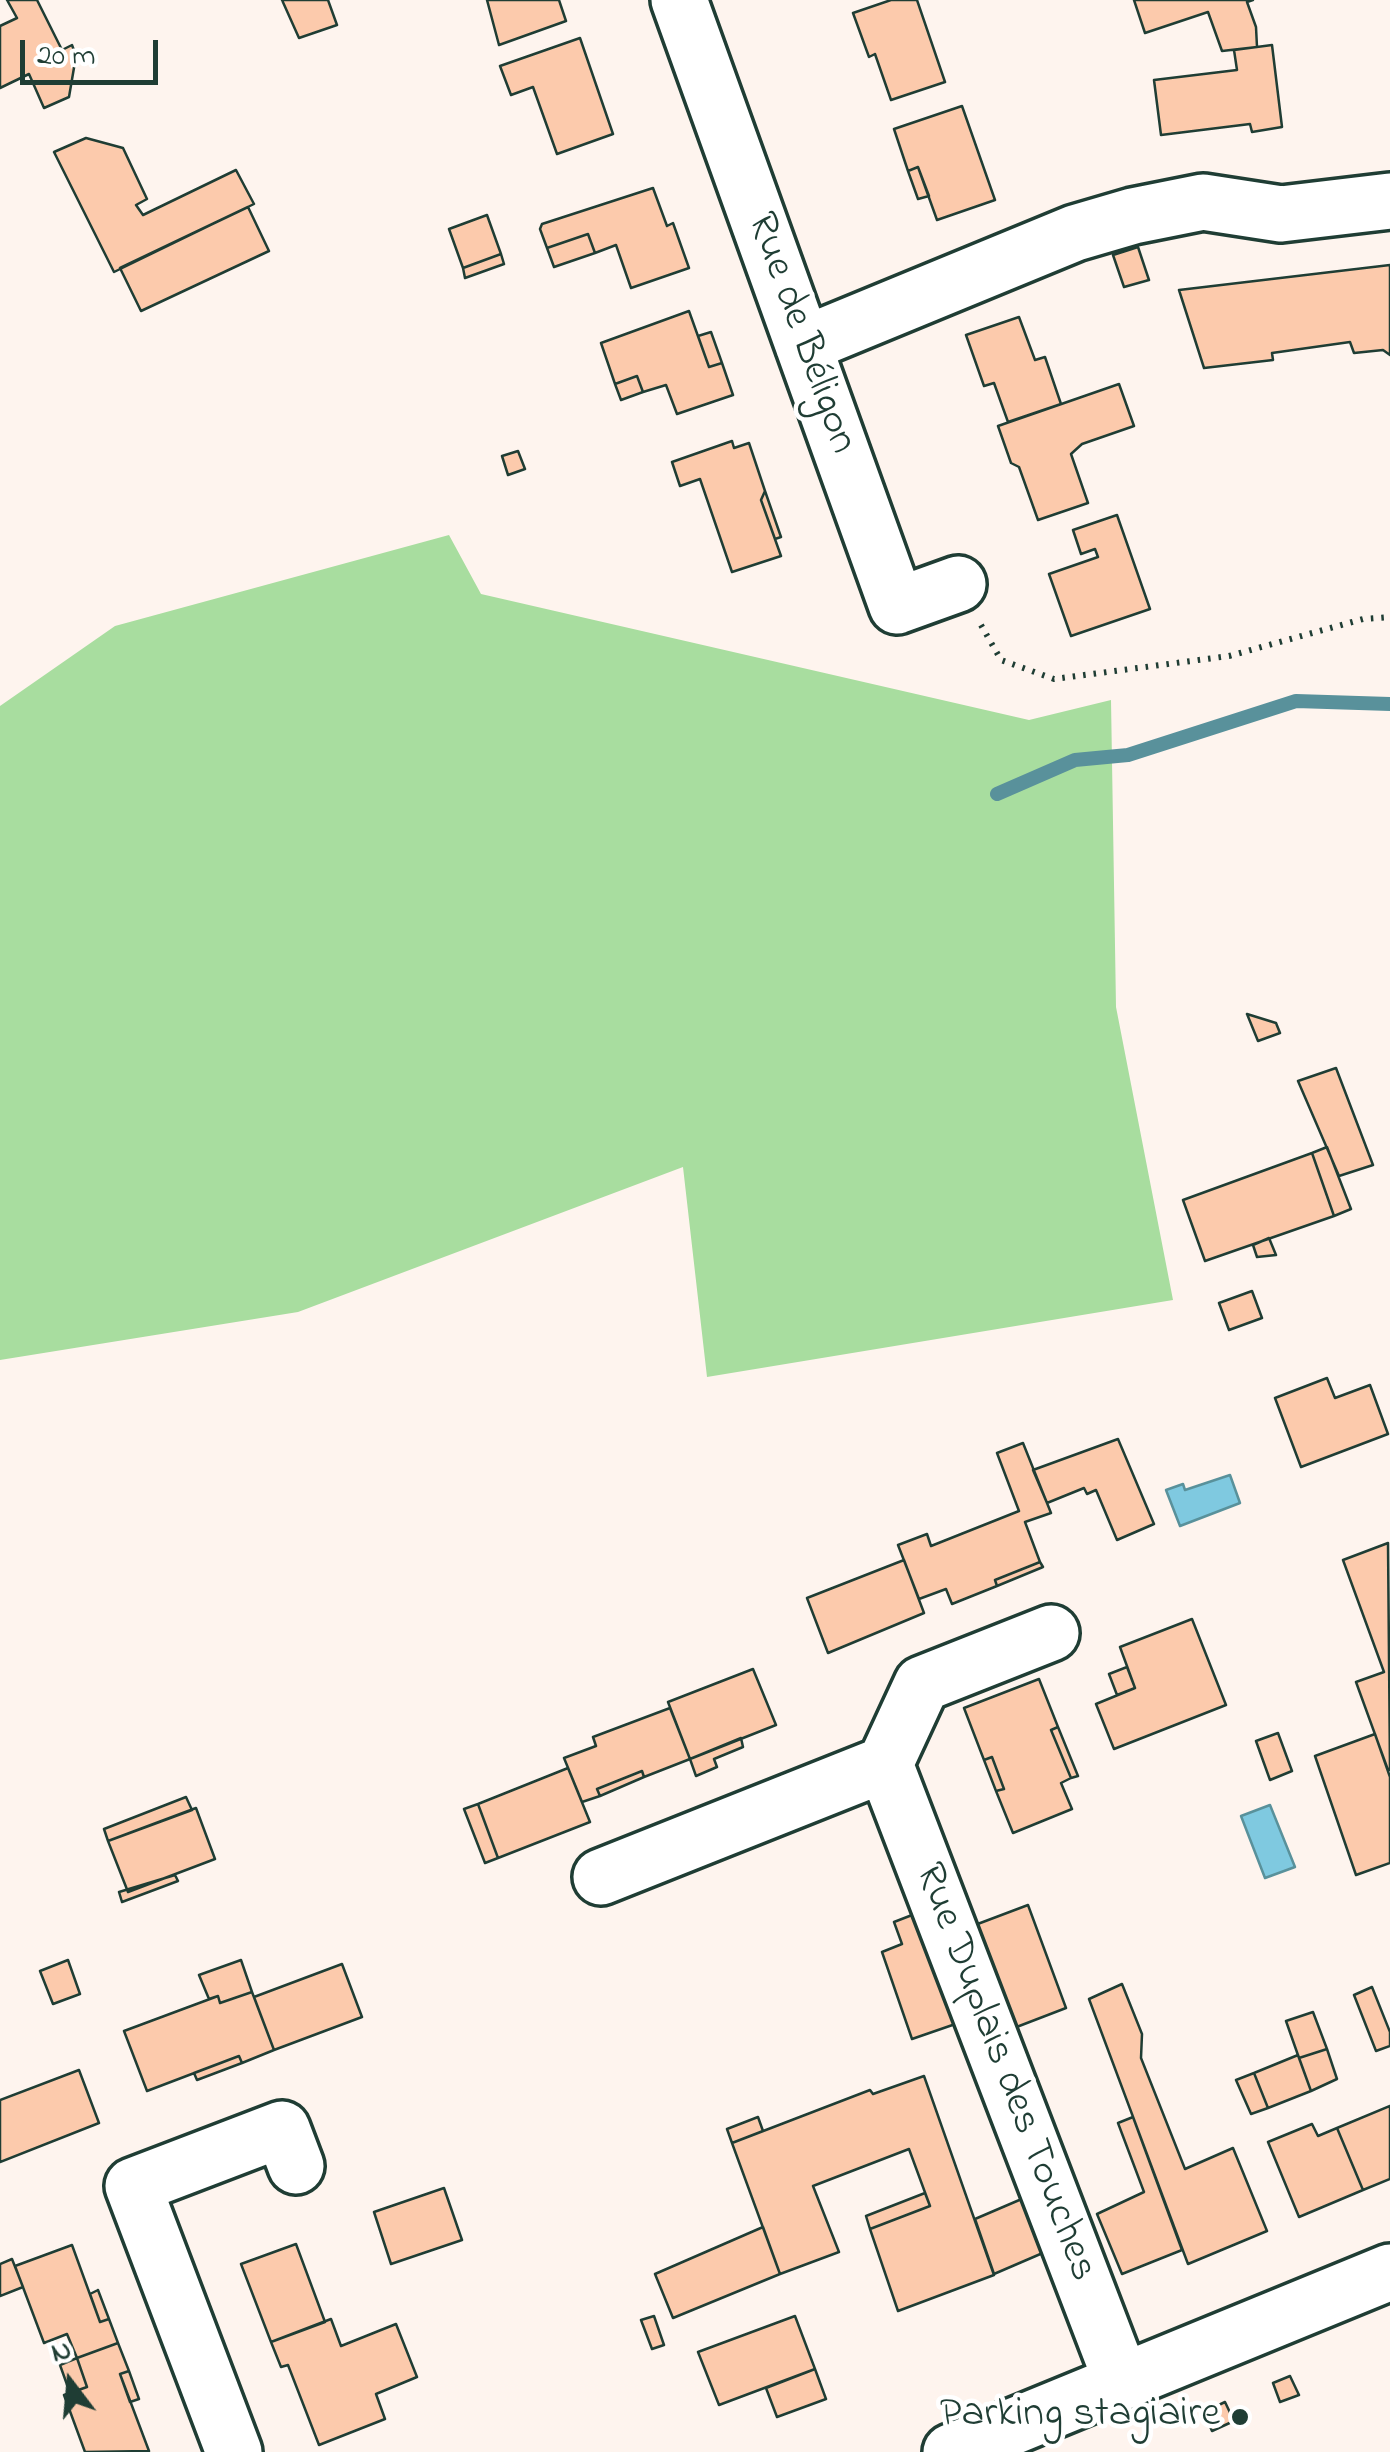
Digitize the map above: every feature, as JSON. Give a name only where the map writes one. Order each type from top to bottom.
[{"type":"street","name":"Rue de Béligon","points":[[679,0],[897,606],[958,584]]},
{"type":"street","points":[[803,345],[1075,233],[1133,216],[1203,202],[1280,214],[1390,201]]},
{"type":"street","points":[[601,1877],[885,1764],[922,1684],[1051,1633]]},
{"type":"street","name":"Rue Duplais des Touches","points":[[885,1764],[1122,2382]]},
{"type":"street","points":[[234,2452],[133,2186],[282,2129],[296,2166]]},
{"type":"street","points":[[951,2452],[1390,2272]]},
{"type":"path","points":[[958,584],[1002,660],[1054,678],[1229,656],[1363,619],[1390,617]]},
{"type":"green space","points":[[449,535],[481,594],[1029,720],[1111,700],[1116,1007],[1173,1300],[707,1377],[683,1167],[298,1312],[0,1360],[0,706],[115,626]]},
{"type":"water","points":[[1230,1475],[1240,1503],[1180,1526],[1166,1490],[1183,1484],[1185,1490]]},
{"type":"water","points":[[1270,1805],[1295,1867],[1265,1878],[1241,1816]]},
{"type":"building","points":[[7,0],[37,0],[62,50],[72,45],[76,56],[69,97],[44,108],[29,74],[0,88],[0,26],[17,18]]},
{"type":"building","points":[[282,0],[328,0],[337,25],[299,38]]},
{"type":"building","points":[[487,0],[559,0],[566,21],[499,45]]},
{"type":"building","points":[[891,0],[917,0],[945,82],[891,100],[875,54],[869,57],[853,13]]},
{"type":"building","points":[[1134,0],[1253,0],[1247,2],[1256,27],[1257,47],[1222,51],[1208,12],[1145,33]]},
{"type":"building","points":[[580,38],[613,134],[557,154],[533,87],[511,95],[500,66]]},
{"type":"building","points":[[1272,45],[1282,127],[1252,132],[1250,124],[1161,135],[1154,80],[1237,70],[1234,50]]},
{"type":"building","points":[[962,106],[995,200],[937,220],[918,167],[908,171],[894,129]]},
{"type":"building","points":[[86,138],[123,148],[147,199],[136,205],[143,215],[236,170],[254,204],[114,272],[54,152]]},
{"type":"building","points":[[918,167],[929,196],[918,199],[908,171]]},
{"type":"building","points":[[653,188],[667,226],[673,223],[689,268],[631,288],[616,245],[595,253],[588,234],[547,248],[542,224]]},
{"type":"building","points":[[248,207],[269,251],[141,311],[120,268]]},
{"type":"building","points":[[487,215],[501,254],[463,268],[449,229]]},
{"type":"building","points":[[588,234],[595,253],[554,267],[547,248]]},
{"type":"building","points":[[1138,247],[1149,280],[1124,287],[1113,255]]},
{"type":"building","points":[[501,254],[504,264],[465,278],[463,268]]},
{"type":"building","points":[[1390,265],[1390,355],[1383,350],[1354,353],[1350,342],[1272,353],[1273,360],[1204,368],[1179,290]]},
{"type":"building","points":[[689,311],[709,367],[722,363],[733,395],[677,414],[666,385],[643,392],[637,376],[615,384],[601,343]]},
{"type":"building","points":[[1019,317],[1035,360],[1045,357],[1061,404],[1008,422],[994,383],[984,386],[966,335]]},
{"type":"building","points":[[711,332],[722,363],[709,367],[698,336]]},
{"type":"building","points":[[637,376],[643,392],[621,400],[615,384]]},
{"type":"building","points":[[1119,384],[1134,426],[1082,444],[1071,454],[1088,503],[1038,520],[1019,467],[1011,463],[998,426]]},
{"type":"building","points":[[732,441],[734,448],[749,443],[765,491],[761,500],[781,556],[732,572],[700,479],[680,486],[672,462]]},
{"type":"building","points":[[518,451],[525,469],[508,475],[502,456]]},
{"type":"building","points":[[765,491],[781,537],[775,539],[761,500]]},
{"type":"building","points":[[1117,515],[1150,609],[1071,636],[1049,574],[1098,557],[1095,549],[1081,554],[1073,530]]},
{"type":"building","points":[[1247,1014],[1276,1023],[1280,1033],[1258,1041]]},
{"type":"building","points":[[1336,1068],[1373,1165],[1339,1176],[1298,1081]]},
{"type":"building","points":[[1327,1147],[1351,1209],[1334,1216],[1312,1153]]},
{"type":"building","points":[[1312,1153],[1334,1216],[1205,1261],[1183,1200]]},
{"type":"building","points":[[1269,1238],[1276,1255],[1257,1257],[1253,1245]]},
{"type":"building","points":[[1252,1291],[1262,1318],[1229,1330],[1219,1303]]},
{"type":"building","points":[[1327,1378],[1335,1398],[1370,1385],[1388,1434],[1301,1467],[1275,1398]]},
{"type":"building","points":[[1118,1439],[1154,1524],[1117,1540],[1096,1490],[1087,1494],[1084,1488],[1047,1503],[1033,1470]]},
{"type":"building","points":[[1023,1443],[1051,1513],[1025,1522],[1040,1562],[995,1580],[997,1586],[952,1604],[946,1589],[919,1599],[898,1545],[927,1534],[931,1546],[1019,1511],[997,1453]]},
{"type":"building","points":[[1388,1543],[1390,1770],[1356,1682],[1384,1672],[1343,1560]]},
{"type":"building","points":[[904,1560],[924,1613],[828,1653],[807,1598]]},
{"type":"building","points":[[1040,1562],[1043,1567],[997,1586],[995,1580]]},
{"type":"building","points":[[1192,1619],[1226,1705],[1114,1749],[1096,1704],[1135,1688],[1120,1647]]},
{"type":"building","points":[[1127,1667],[1135,1688],[1117,1695],[1109,1674]]},
{"type":"building","points":[[753,1669],[776,1725],[690,1759],[668,1702]]},
{"type":"building","points":[[1039,1679],[1058,1727],[1051,1730],[1071,1778],[1061,1783],[1072,1809],[1013,1833],[996,1791],[1004,1789],[992,1757],[984,1760],[964,1708]]},
{"type":"building","points":[[670,1708],[690,1759],[644,1777],[642,1771],[597,1789],[600,1796],[582,1802],[564,1758],[596,1746],[593,1737]]},
{"type":"building","points":[[1058,1727],[1078,1776],[1071,1778],[1051,1730]]},
{"type":"building","points":[[1278,1733],[1292,1771],[1270,1780],[1256,1741]]},
{"type":"building","points":[[1375,1734],[1390,1777],[1390,1863],[1356,1875],[1315,1756]]},
{"type":"building","points":[[741,1738],[743,1747],[714,1759],[717,1767],[696,1776],[690,1759]]},
{"type":"building","points":[[992,1757],[1004,1789],[996,1791],[984,1760]]},
{"type":"building","points":[[568,1768],[590,1822],[498,1858],[478,1804]]},
{"type":"building","points":[[642,1771],[644,1777],[600,1796],[597,1789]]},
{"type":"building","points":[[186,1797],[192,1810],[108,1841],[104,1829]]},
{"type":"building","points":[[478,1804],[498,1858],[485,1863],[464,1809]]},
{"type":"building","points":[[196,1808],[215,1859],[128,1892],[108,1841]]},
{"type":"building","points":[[175,1875],[178,1881],[122,1902],[119,1892]]},
{"type":"building","points":[[1028,1905],[1066,2008],[1014,2028],[975,1925]]},
{"type":"building","points":[[925,1910],[967,2020],[912,2039],[882,1952],[902,1944],[894,1922]]},
{"type":"building","points":[[68,1960],[80,1994],[53,2004],[40,1971]]},
{"type":"building","points":[[241,1960],[252,1992],[220,2003],[218,1996],[209,1999],[199,1975]]},
{"type":"building","points":[[342,1964],[362,2017],[274,2050],[254,1997]]},
{"type":"building","points":[[1122,1984],[1142,2034],[1141,2058],[1185,2169],[1233,2148],[1267,2231],[1188,2264],[1089,1999]]},
{"type":"building","points":[[1372,1987],[1390,2032],[1390,2046],[1376,2051],[1354,1995]]},
{"type":"building","points":[[252,1992],[274,2050],[242,2063],[239,2056],[147,2091],[124,2031],[218,1996],[220,2003]]},
{"type":"building","points":[[1313,2012],[1327,2049],[1299,2058],[1286,2021]]},
{"type":"building","points":[[1327,2049],[1337,2079],[1311,2091],[1299,2058]]},
{"type":"building","points":[[1298,2055],[1311,2091],[1268,2108],[1254,2073]]},
{"type":"building","points":[[239,2056],[242,2063],[197,2080],[194,2073]]},
{"type":"building","points":[[79,2070],[99,2123],[0,2162],[0,2100]]},
{"type":"building","points":[[1254,2073],[1268,2108],[1251,2114],[1236,2080]]},
{"type":"building","points":[[924,2076],[994,2275],[898,2311],[870,2229],[930,2206],[909,2149],[813,2186],[839,2252],[780,2274],[732,2143],[870,2090],[873,2094]]},
{"type":"building","points":[[1390,2106],[1390,2179],[1363,2190],[1337,2128]]},
{"type":"building","points":[[758,2117],[763,2131],[732,2143],[727,2129]]},
{"type":"building","points":[[1133,2117],[1182,2250],[1122,2274],[1097,2214],[1144,2192],[1118,2123]]},
{"type":"building","points":[[1312,2124],[1318,2136],[1337,2128],[1363,2190],[1299,2217],[1268,2142]]},
{"type":"building","points":[[444,2188],[462,2240],[391,2264],[374,2212]]},
{"type":"building","points":[[925,2193],[930,2206],[870,2229],[866,2216]]},
{"type":"building","points":[[1031,2195],[1052,2249],[994,2274],[975,2219]]},
{"type":"building","points":[[763,2227],[780,2274],[673,2318],[655,2274]]},
{"type":"building","points":[[296,2244],[325,2322],[271,2342],[241,2264]]},
{"type":"building","points":[[72,2245],[100,2322],[109,2319],[118,2343],[77,2358],[67,2334],[44,2343],[15,2266]]},
{"type":"building","points":[[12,2259],[23,2287],[0,2296],[0,2264]]},
{"type":"building","points":[[98,2290],[109,2319],[100,2322],[90,2294]]},
{"type":"building","points":[[654,2316],[664,2345],[652,2349],[641,2320]]},
{"type":"building","points":[[795,2316],[815,2369],[719,2405],[698,2352]]},
{"type":"building","points":[[331,2319],[341,2346],[396,2324],[417,2377],[376,2394],[385,2419],[319,2445],[288,2365],[281,2367],[271,2342]]},
{"type":"building","points":[[118,2343],[129,2371],[120,2374],[149,2451],[85,2452],[64,2395],[87,2387],[77,2358]]},
{"type":"building","points":[[77,2358],[87,2387],[70,2393],[60,2365]]},
{"type":"building","points":[[815,2369],[826,2399],[777,2417],[766,2388]]},
{"type":"building","points":[[129,2371],[139,2399],[130,2402],[120,2374]]},
{"type":"building","points":[[1290,2376],[1299,2395],[1280,2402],[1273,2383]]},
{"type":"building","points":[[1225,2402],[1234,2421],[1212,2431],[1204,2412]]},
{"type":"waterway","points":[[997,794],[1075,760],[1128,755],[1296,701],[1390,704]]},
{"type":"place","name":"Parking stagiaire","points":[[1240,2417]]}]
